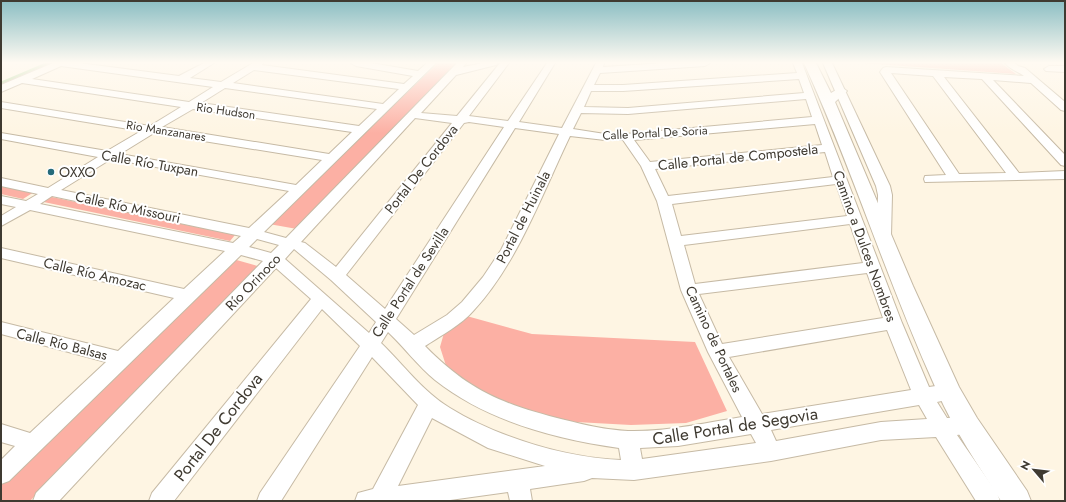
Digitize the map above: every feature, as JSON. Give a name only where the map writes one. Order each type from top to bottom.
[{"type":"main road","name":"Camino a Dulces Nombres","points":[[821,86],[949,392],[968,426],[1017,501]]},
{"type":"main road","points":[[828,102],[841,91]]},
{"type":"street","name":"Rio Hudson","points":[[62,86],[360,130]]},
{"type":"street","points":[[1,222],[220,86]]},
{"type":"street","points":[[233,86],[385,107]]},
{"type":"street","name":"Río Orinoco","points":[[44,501],[440,86]]},
{"type":"street","name":"Portal De Cordova","points":[[337,276],[487,86]]},
{"type":"street","name":"Calle Portal de Sevilla","points":[[268,501],[386,321],[536,86]]},
{"type":"street","points":[[587,88],[638,86]]},
{"type":"street","name":"Camino a Dulces Nombres","points":[[806,86],[874,267],[893,323],[923,395],[989,501]]},
{"type":"street","points":[[839,86],[883,186],[885,195],[884,236]]},
{"type":"street","points":[[894,86],[954,178]]},
{"type":"street","points":[[946,86],[1014,175]]},
{"type":"street","points":[[995,86],[1065,162]]},
{"type":"street","points":[[1040,86],[1065,108]]},
{"type":"street","points":[[1,474],[254,234],[360,130],[407,87]]},
{"type":"street","name":"Portal de Huinala","points":[[413,345],[453,319],[468,306],[489,281],[508,250],[587,88]]},
{"type":"street","points":[[576,110],[634,111],[810,96]]},
{"type":"street","name":"Rio Manzanares","points":[[1,105],[331,158]]},
{"type":"street","name":"Calle Portal De Soria","points":[[417,112],[564,133],[626,137],[818,120]]},
{"type":"street","name":"Calle Río Tuxpan","points":[[1,136],[299,189]]},
{"type":"street","name":"Camino de Portales","points":[[626,137],[647,166],[664,201],[689,290],[717,352],[771,451]]},
{"type":"street","name":"Calle Portal de Compostela","points":[[647,166],[830,148]]},
{"type":"street","points":[[930,179],[1014,175],[1065,175]]},
{"type":"street","points":[[664,201],[841,180]]},
{"type":"street","name":"Calle Río Missouri","points":[[1,182],[50,191],[291,243],[304,249],[337,276]]},
{"type":"street","name":"Calle Río Missouri","points":[[1,200],[238,249],[275,260],[280,262],[321,298]]},
{"type":"street","points":[[674,241],[856,219]]},
{"type":"street","name":"Calle Río Amozac","points":[[1,253],[189,296]]},
{"type":"street","points":[[689,290],[874,267]]},
{"type":"street","name":"Calle Portal de Segovia","points":[[337,276],[413,345],[440,374],[464,390],[490,405],[538,422],[583,433],[628,440],[678,437],[923,395],[949,392]]},
{"type":"street","name":"Portal De Cordova","points":[[160,501],[321,298]]},
{"type":"street","name":"Calle Portal de Segovia","points":[[321,298],[370,344],[429,404],[442,414],[494,442],[542,457],[596,469],[634,470],[771,451],[881,431],[941,426],[968,426]]},
{"type":"street","points":[[717,352],[893,323]]},
{"type":"street","name":"Calle Río Balsas","points":[[1,328],[122,359]]},
{"type":"street","points":[[373,500],[429,404]]},
{"type":"street","points":[[1,433],[34,443]]},
{"type":"street","points":[[628,440],[634,470]]},
{"type":"street","name":"Calle Portal de Segovia","points":[[373,500],[519,491],[596,469]]},
{"type":"shaded area","points":[[413,86],[434,86],[297,229],[269,224]]},
{"type":"shaded area","points":[[1,186],[34,192],[23,199],[1,194]]},
{"type":"shaded area","points":[[47,196],[235,235],[230,241],[39,201]]},
{"type":"shaded area","points":[[233,259],[261,267],[30,501],[1,501],[1,484]]},
{"type":"shaded area","points":[[463,315],[532,334],[695,342],[727,411],[686,423],[631,425],[576,422],[535,416],[461,385],[448,372],[440,347],[444,333]]},
{"type":"place","name":"OXXO","points":[[51,172]]}]
